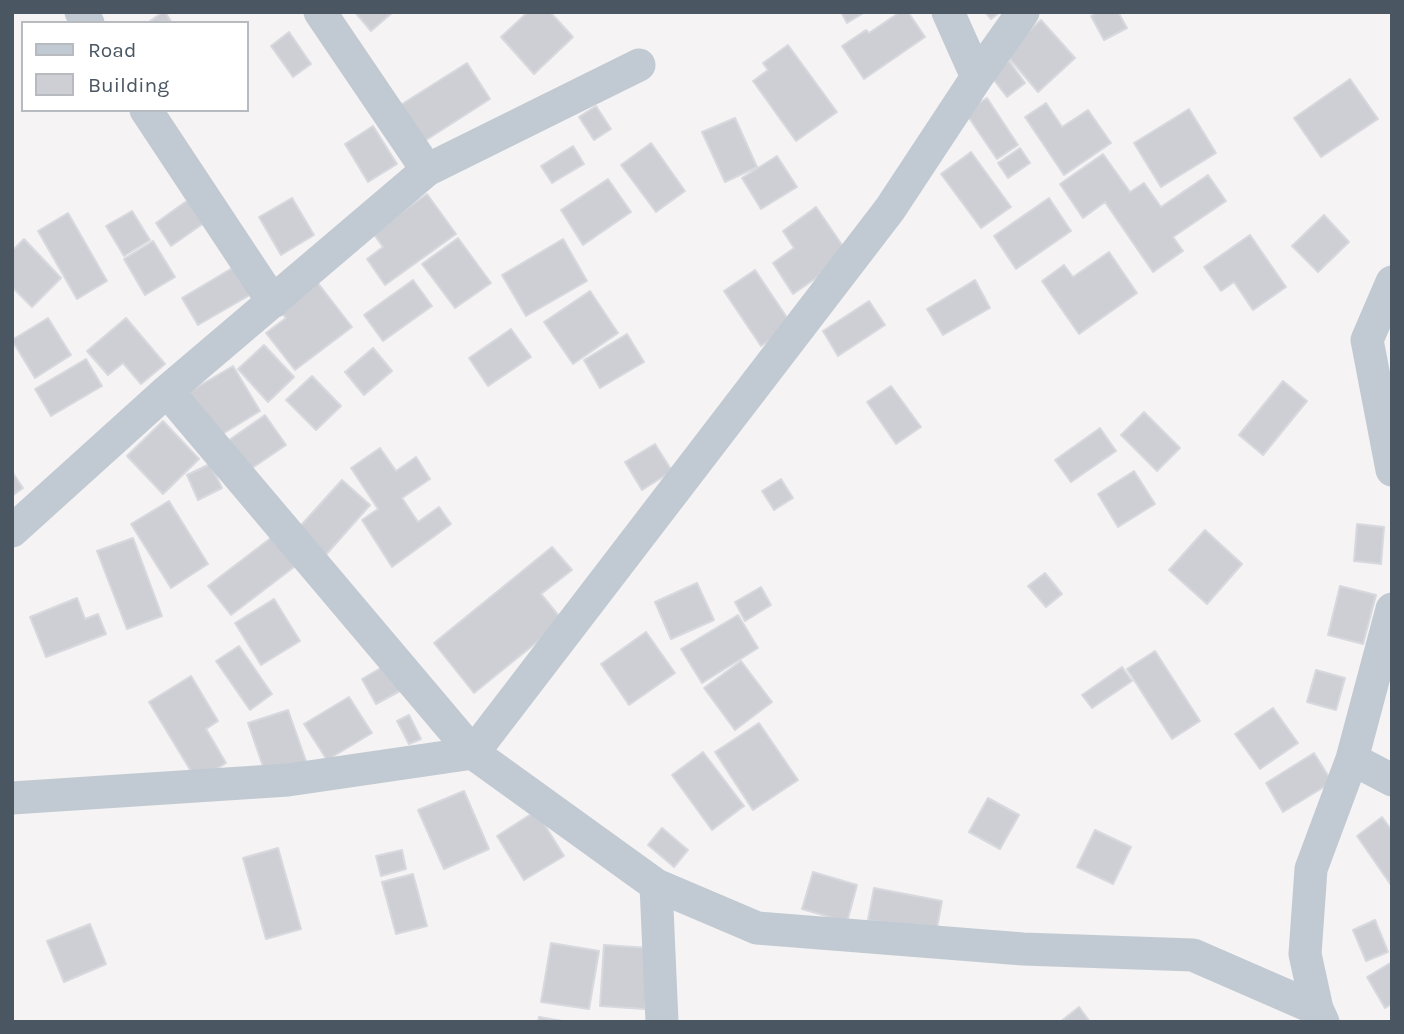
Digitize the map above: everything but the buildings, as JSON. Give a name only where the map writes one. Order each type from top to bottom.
[{"type":"street","points":[[320,12],[427,170]]},
{"type":"street","points":[[948,12],[977,76]]},
{"type":"street","points":[[12,798],[288,780],[473,753],[890,209],[977,76],[1023,12]]},
{"type":"street","points":[[12,531],[167,391],[427,170],[639,65]]},
{"type":"street","points":[[147,112],[273,302]]},
{"type":"street","points":[[1392,282],[1367,340],[1392,470]]},
{"type":"street","points":[[167,391],[473,753],[656,885],[757,929],[1023,949],[1193,955],[1320,1015]]},
{"type":"street","points":[[1320,1015],[1305,954],[1311,869],[1352,759],[1392,609]]},
{"type":"street","points":[[1352,759],[1392,780]]},
{"type":"street","points":[[656,885],[662,1022]]}]
